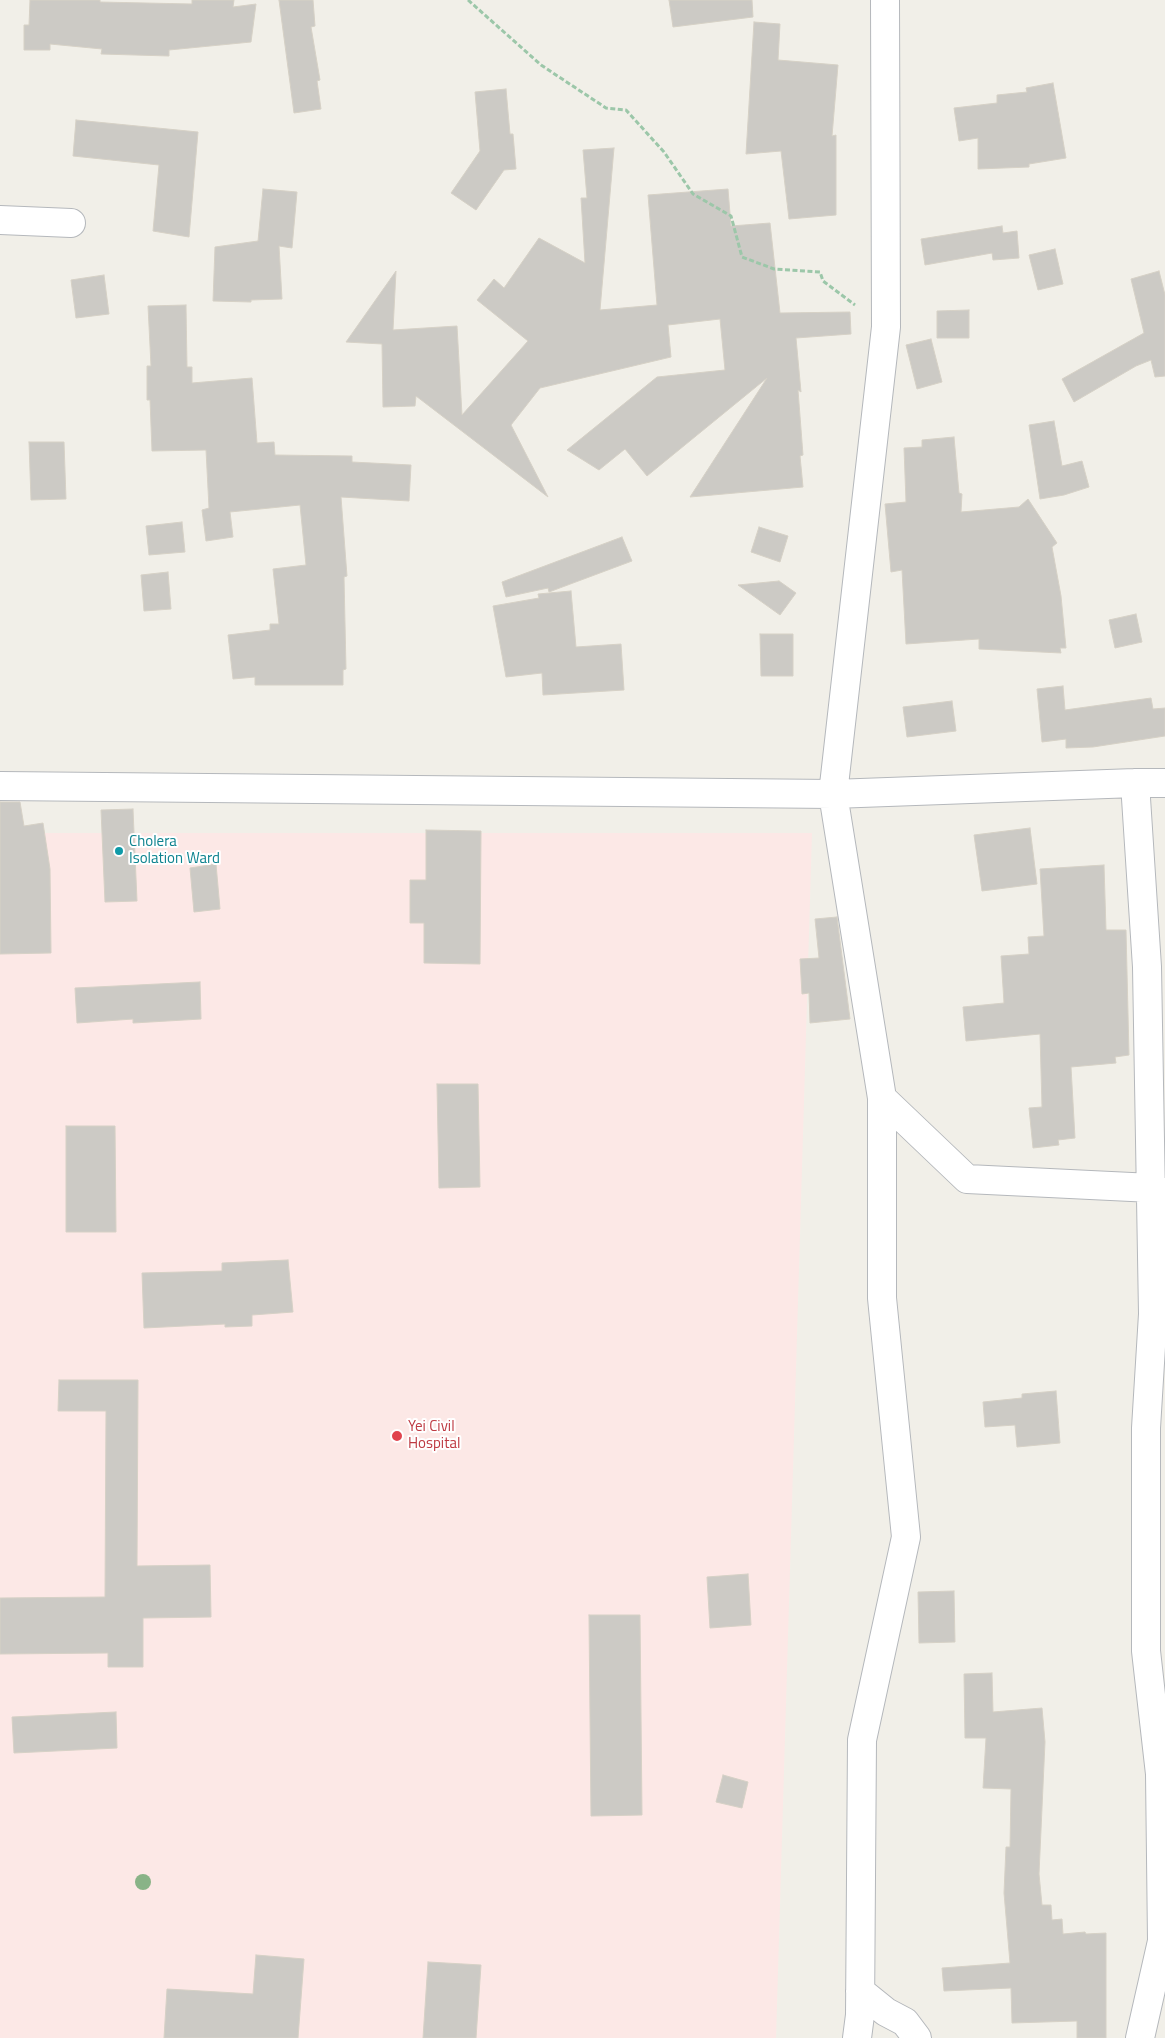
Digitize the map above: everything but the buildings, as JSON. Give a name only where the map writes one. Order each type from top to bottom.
[{"type":"street","points":[[857,2038],[860,2015],[862,1740],[906,1537],[882,1298],[882,1098],[833,794],[886,327],[886,0]]},
{"type":"street","points":[[0,220],[72,223]]},
{"type":"street","points":[[1135,783],[1161,1189],[1146,1428],[1156,1609],[1146,1651],[1160,1774],[1162,1941],[1140,2038]]},
{"type":"street","points":[[0,786],[833,794],[1165,783]]},
{"type":"street","points":[[882,1098],[967,1179],[1161,1189]]},
{"type":"street","points":[[860,1991],[886,2012],[905,2022],[917,2038]]},
{"type":"path","points":[[468,0],[541,65],[606,108],[626,110],[664,152],[693,194],[730,216],[742,257],[774,269],[820,272],[824,281],[886,327]]},
{"type":"shaded area","name":"Yei Civil Hospital","points":[[0,833],[812,833],[776,2038],[0,2038]]},
{"type":"place","name":"Cholera Isolation Ward","points":[[119,851]]},
{"type":"place","name":"Yei Civil Hospital","points":[[397,1436]]}]
